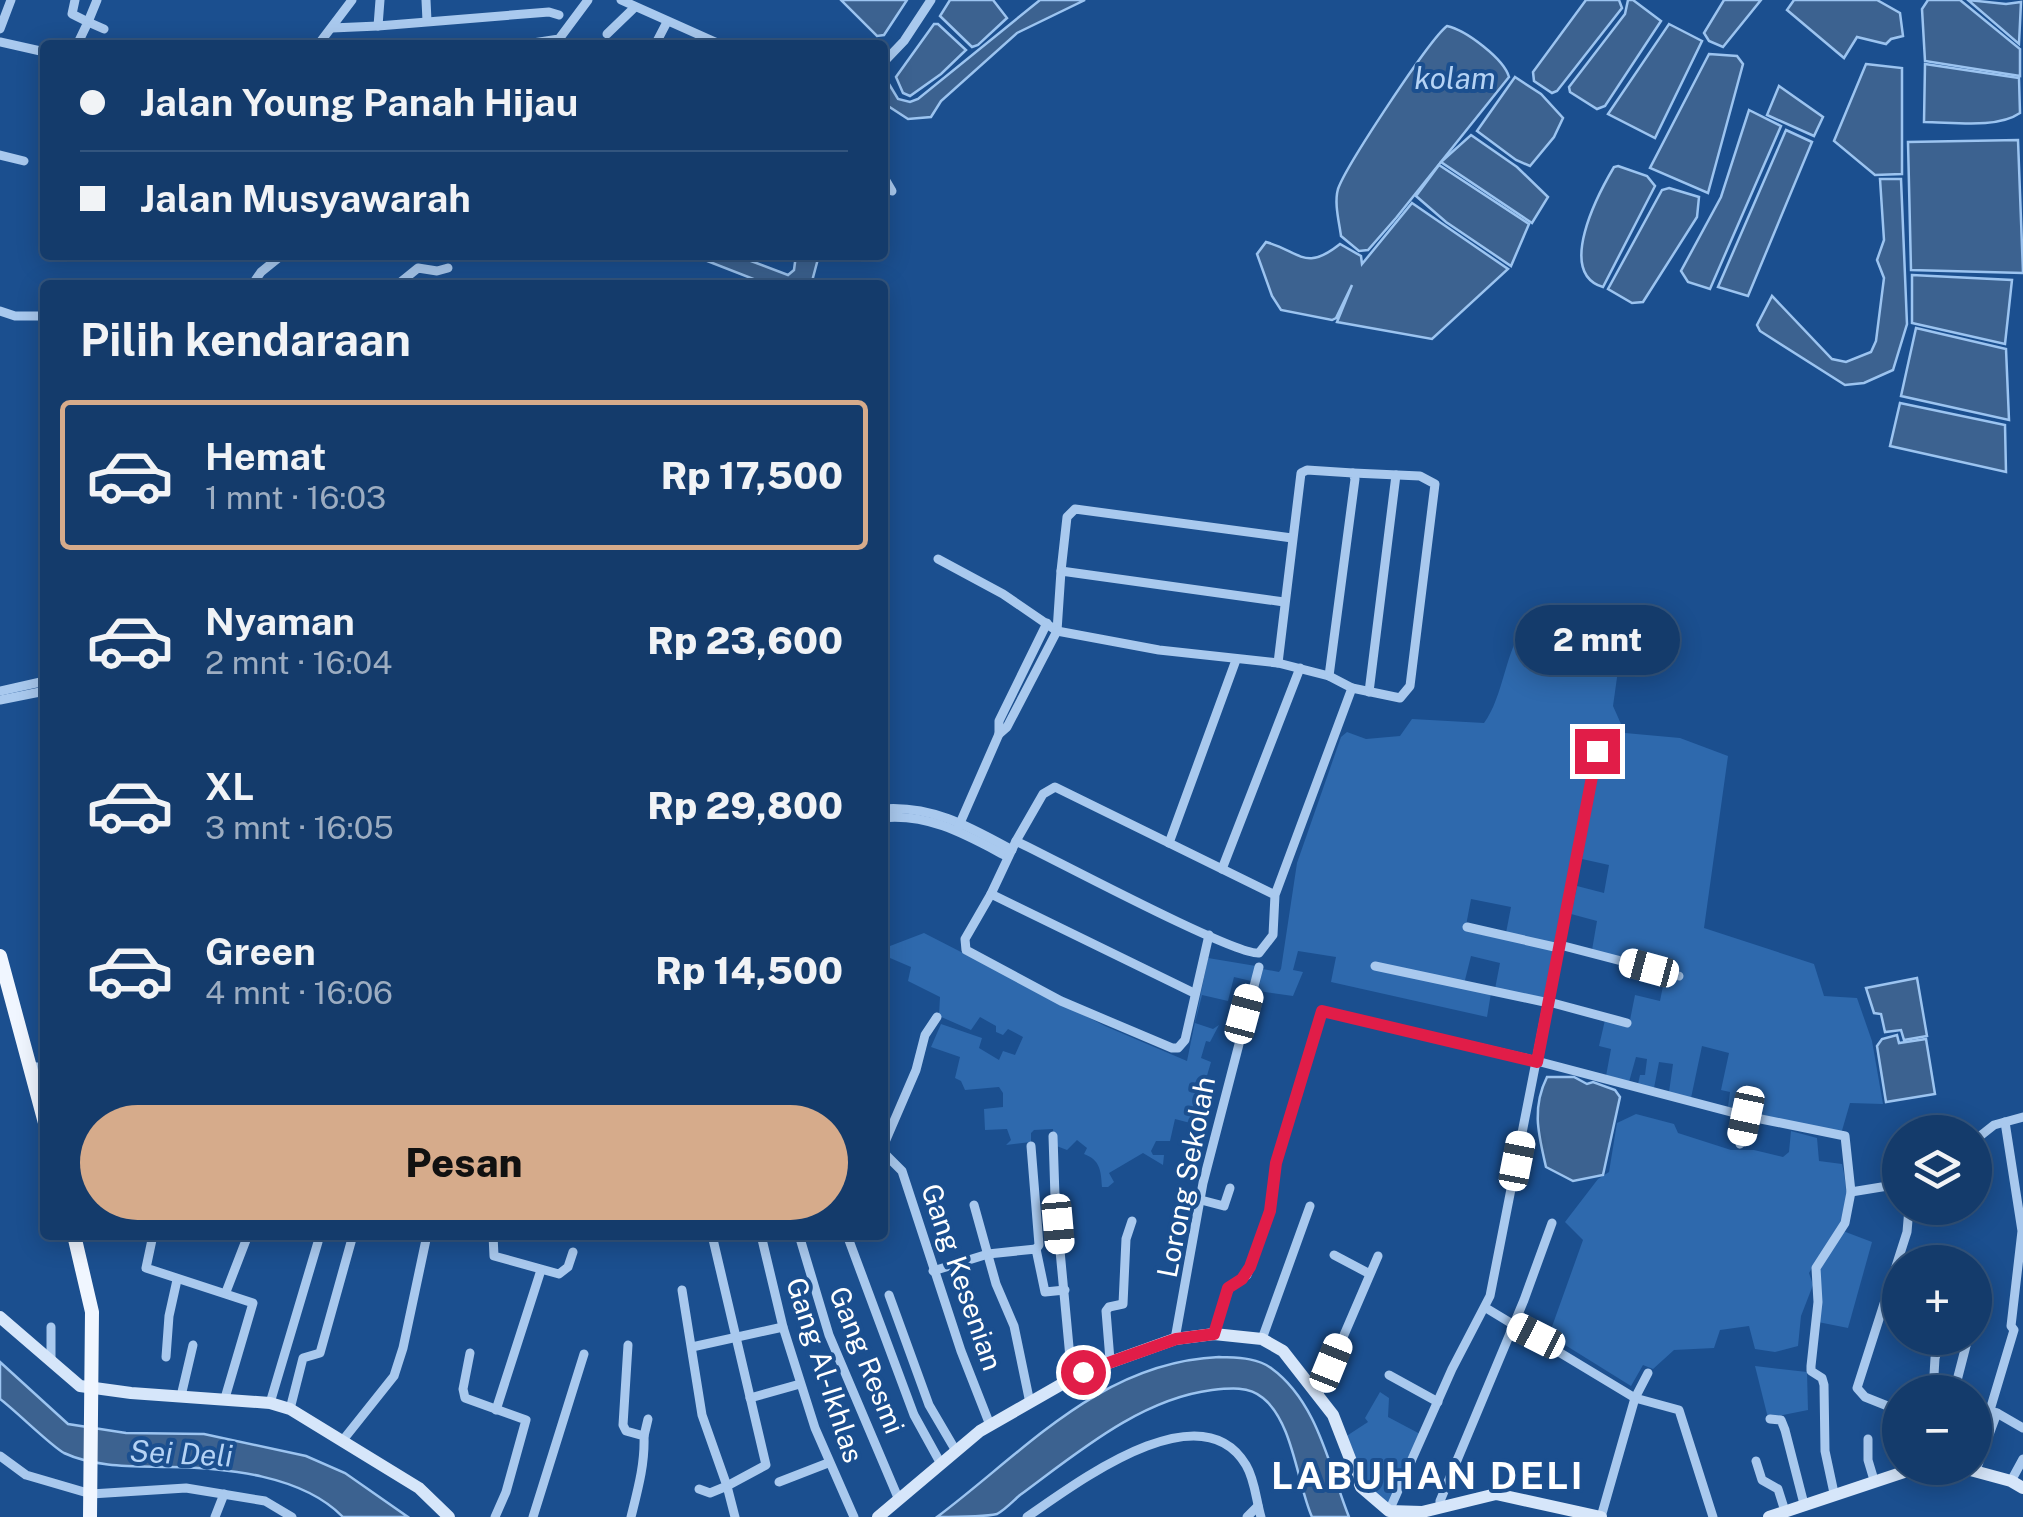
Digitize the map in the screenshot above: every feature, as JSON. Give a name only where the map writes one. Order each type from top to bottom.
[{"type":"main road","points":[[0,956],[35,1068],[40,1104]]},
{"type":"main road","points":[[75,1240],[92,1312],[90,1517]]},
{"type":"street","points":[[0,29],[11,0]]},
{"type":"street","points":[[75,0],[72,14],[104,29]]},
{"type":"street","points":[[79,40],[97,0]]},
{"type":"street","points":[[322,40],[352,0]]},
{"type":"street","points":[[378,26],[380,0]]},
{"type":"street","points":[[426,0],[428,21]]},
{"type":"street","points":[[551,40],[559,38],[588,0]]},
{"type":"street","points":[[888,58],[931,0]]},
{"type":"street","points":[[607,34],[630,3],[710,40]]},
{"type":"street","points":[[332,28],[549,12],[559,15]]},
{"type":"street","points":[[657,40],[666,22]]},
{"type":"street","points":[[0,42],[40,51]]},
{"type":"street","points":[[0,155],[24,160]]},
{"type":"street","points":[[888,184],[892,190]]},
{"type":"street","points":[[255,280],[276,260]]},
{"type":"street","points":[[403,280],[418,268],[448,268]]},
{"type":"street","points":[[0,311],[15,316],[40,316]]},
{"type":"street","points":[[938,559],[1057,631],[1300,668],[1352,688],[1400,698],[1410,686],[1435,484],[1420,476],[1302,471],[1278,664]]},
{"type":"street","points":[[1329,676],[1353,473]]},
{"type":"street","points":[[1369,692],[1396,475]]},
{"type":"street","points":[[999,734],[1007,728],[1057,631],[1067,517],[1075,509],[1292,538]]},
{"type":"street","points":[[1061,571],[1284,602]]},
{"type":"street","points":[[959,826],[999,734],[999,721],[1044,626],[1056,614]]},
{"type":"street","points":[[1035,645],[1047,650]]},
{"type":"street","points":[[1169,843],[1236,660]]},
{"type":"street","points":[[1222,869],[1300,668]]},
{"type":"street","points":[[0,691],[40,682]]},
{"type":"street","points":[[888,815],[959,826],[1244,952],[1260,953],[1273,935],[1275,895],[1352,688]]},
{"type":"street","points":[[0,700],[40,692]]},
{"type":"street","points":[[1390,1511],[1438,1402],[1486,1308],[1597,751]]},
{"type":"street","points":[[1209,936],[1184,1040],[1178,1048],[1061,1001],[966,950],[965,940],[1043,794],[1052,787],[1275,895]]},
{"type":"street","points":[[991,894],[1194,993]]},
{"type":"street","points":[[1467,927],[1679,976]]},
{"type":"street","points":[[1375,966],[1627,1023]]},
{"type":"street","name":"Lorong Sekolah","points":[[1176,1339],[1201,1200],[1258,967]]},
{"type":"street","points":[[1214,1334],[1228,1288],[1242,1279],[1250,1267],[1270,1211],[1276,1163],[1322,1011],[1746,1116],[1844,1136],[1851,1192],[1845,1223],[1815,1272],[1818,1302],[1810,1368],[1824,1384],[1825,1451],[1834,1493]]},
{"type":"street","points":[[888,1136],[916,1070],[925,1036],[937,1017]]},
{"type":"street","points":[[1740,1144],[1746,1116]]},
{"type":"street","points":[[1992,1127],[2023,1117]]},
{"type":"street","points":[[2005,1122],[2022,1231],[2011,1326],[2014,1330],[1993,1412],[2023,1428]]},
{"type":"street","points":[[1052,1136],[1072,1379]]},
{"type":"street","points":[[1031,1146],[1036,1249],[1046,1292],[1065,1290]]},
{"type":"street","name":"Gang Kesenian","points":[[888,1156],[902,1171],[990,1425]]},
{"type":"street","points":[[1851,1192],[1882,1187]]},
{"type":"street","points":[[1201,1200],[1224,1206],[1230,1188]]},
{"type":"street","points":[[974,1204],[996,1284],[1014,1326],[1030,1404]]},
{"type":"street","points":[[1262,1339],[1310,1206]]},
{"type":"street","points":[[1110,1360],[1106,1311],[1123,1304],[1126,1239],[1132,1220]]},
{"type":"street","points":[[1440,1508],[1552,1222]]},
{"type":"street","points":[[1882,1404],[1862,1396],[1858,1388],[1907,1225]]},
{"type":"street","points":[[152,1240],[145,1267],[253,1302],[226,1398]]},
{"type":"street","points":[[226,1292],[246,1240]]},
{"type":"street","points":[[290,1408],[303,1358],[320,1352],[352,1240]]},
{"type":"street","points":[[343,1440],[394,1376],[426,1240]]},
{"type":"street","points":[[493,1240],[494,1256],[562,1274],[573,1252]]},
{"type":"street","points":[[699,1488],[710,1493],[766,1464],[713,1240]]},
{"type":"street","name":"Gang Al-Ikhlas","points":[[761,1240],[800,1384],[828,1463],[854,1517]]},
{"type":"street","name":"Gang Resmi","points":[[800,1240],[829,1335],[900,1500]]},
{"type":"street","points":[[848,1240],[914,1414],[941,1464]]},
{"type":"street","points":[[270,1402],[318,1242]]},
{"type":"street","points":[[934,1270],[988,1254],[1036,1249]]},
{"type":"street","points":[[1334,1255],[1368,1273]]},
{"type":"street","points":[[1318,1393],[1378,1256]]},
{"type":"street","points":[[496,1410],[541,1270]]},
{"type":"street","points":[[166,1357],[177,1280]]},
{"type":"street","points":[[682,1290],[702,1414],[735,1517]]},
{"type":"street","points":[[889,1294],[929,1405],[956,1450]]},
{"type":"street","points":[[1486,1308],[1636,1398],[1682,1412],[1713,1517]]},
{"type":"street","points":[[0,1317],[80,1386],[270,1402],[290,1408],[419,1488],[449,1517]]},
{"type":"street","points":[[50,1360],[51,1327]]},
{"type":"street","points":[[692,1347],[783,1327]]},
{"type":"street","points":[[878,1517],[990,1425],[1072,1379],[1110,1360],[1176,1339],[1214,1334],[1262,1339],[1283,1351],[1333,1415],[1360,1487],[1390,1511],[1413,1513],[1496,1494],[1602,1517],[1636,1398],[1648,1373]]},
{"type":"street","points":[[182,1396],[193,1345]]},
{"type":"street","points":[[628,1345],[623,1425],[626,1431],[644,1436]]},
{"type":"street","points":[[470,1352],[462,1394],[468,1400],[524,1418],[526,1424],[495,1517]]},
{"type":"street","points":[[533,1517],[584,1354]]},
{"type":"street","points":[[1389,1375],[1438,1402]]},
{"type":"street","points":[[750,1398],[800,1384]]},
{"type":"street","points":[[632,1517],[644,1466],[648,1419]]},
{"type":"street","points":[[1770,1419],[1781,1420],[1785,1430],[1804,1504]]},
{"type":"street","points":[[1027,1517],[1128,1453],[1154,1442],[1190,1436],[1214,1440],[1235,1451],[1252,1478],[1259,1512],[1247,1517]]},
{"type":"street","points":[[1868,1439],[1868,1460],[1874,1480]]},
{"type":"street","points":[[0,1456],[26,1475],[91,1494],[186,1488],[265,1501],[292,1517]]},
{"type":"street","points":[[1992,1476],[2017,1484],[2023,1459]]},
{"type":"street","points":[[1756,1460],[1762,1480],[1778,1489],[1784,1511]]},
{"type":"street","points":[[779,1482],[828,1463]]},
{"type":"street","points":[[1769,1517],[1882,1478]]},
{"type":"street","points":[[216,1517],[224,1494]]},
{"type":"shaded area","points":[[1562,611],[1606,626],[1622,642],[1613,706],[1625,733],[1680,738],[1728,756],[1704,928],[1814,964],[1824,996],[1857,998],[1872,1041],[1883,1104],[1850,1103],[1841,1134],[1728,1107],[1730,1092],[1721,1090],[1729,1053],[1702,1046],[1691,1098],[1669,1092],[1673,1064],[1659,1062],[1654,1088],[1638,1084],[1640,1075],[1645,1075],[1647,1059],[1636,1057],[1629,1082],[1606,1076],[1611,1049],[1599,1046],[1605,1020],[1629,1025],[1635,995],[1660,1001],[1665,976],[1592,950],[1597,921],[1571,914],[1577,886],[1604,893],[1609,865],[1582,859],[1603,730],[1597,730],[1556,944],[1506,933],[1511,907],[1471,899],[1465,931],[1553,949],[1545,1000],[1495,989],[1500,963],[1471,956],[1464,984],[1373,962],[1371,967],[1491,993],[1487,1017],[1331,982],[1336,957],[1298,951],[1293,970],[1303,972],[1293,996],[1258,991],[1263,969],[1281,969],[1297,863],[1341,737],[1347,732],[1366,739],[1400,736],[1412,719],[1484,723],[1523,629],[1534,618]]},
{"type":"shaded area","points":[[924,933],[1105,1026],[1187,1061],[1208,958],[1256,966],[1251,981],[1234,977],[1228,1001],[1202,995],[1195,1023],[1213,1029],[1219,1025],[1210,1042],[1206,1041],[1201,1058],[1211,1062],[1206,1079],[1195,1083],[1199,1085],[1198,1107],[1203,1109],[1198,1125],[1175,1119],[1170,1141],[1156,1141],[1151,1151],[1153,1155],[1164,1155],[1163,1165],[1143,1153],[1109,1173],[1114,1182],[1102,1187],[1096,1163],[1084,1154],[1087,1148],[1077,1140],[1067,1150],[1054,1145],[1053,1129],[1034,1130],[1031,1142],[1006,1145],[1011,1140],[1007,1129],[985,1130],[984,1109],[1003,1107],[1003,1093],[999,1087],[965,1090],[955,1078],[960,1057],[931,1047],[941,1024],[982,1038],[979,1048],[999,1060],[1003,1051],[1015,1055],[1023,1037],[1008,1029],[1003,1035],[996,1032],[996,1026],[980,1017],[971,1030],[939,1016],[940,997],[908,981],[911,967],[888,957],[890,946]]},
{"type":"shaded area","points":[[1636,1114],[1674,1124],[1678,1133],[1731,1150],[1754,1150],[1783,1157],[1789,1152],[1791,1131],[1817,1138],[1819,1161],[1842,1164],[1844,1212],[1835,1234],[1809,1273],[1813,1285],[1801,1316],[1798,1346],[1775,1352],[1755,1349],[1749,1326],[1720,1330],[1714,1348],[1674,1350],[1653,1369],[1643,1365],[1631,1386],[1549,1335],[1583,1240],[1565,1222],[1598,1179],[1609,1172],[1617,1123]]},
{"type":"shaded area","points":[[1843,1231],[1872,1242],[1848,1328],[1818,1322],[1817,1274]]},
{"type":"shaded area","points":[[1755,1366],[1807,1372],[1808,1410],[1768,1418]]},
{"type":"shaded area","points":[[1380,1392],[1389,1398],[1388,1417],[1422,1435],[1389,1506],[1363,1483],[1345,1437],[1368,1422],[1365,1418]]},
{"type":"water","points":[[841,0],[907,0],[884,35],[877,36]]},
{"type":"water","points":[[950,0],[993,0],[1007,18],[972,47],[940,16]]},
{"type":"water","points":[[1040,0],[1085,0],[1017,33],[941,101],[931,117],[908,119],[888,106],[888,82],[898,99],[918,99]]},
{"type":"water","points":[[1586,0],[1619,0],[1622,8],[1552,93],[1534,81],[1533,72]]},
{"type":"water","points":[[1628,0],[1661,21],[1605,106],[1597,109],[1570,92],[1569,87],[1625,14]]},
{"type":"water","points":[[1724,0],[1761,0],[1723,47],[1709,41],[1704,33]]},
{"type":"water","points":[[1794,0],[1877,0],[1900,13],[1903,36],[1886,44],[1857,37],[1844,58],[1787,10]]},
{"type":"water","points":[[1928,0],[1960,0],[2020,49],[2020,76],[1925,61],[1922,9]]},
{"type":"water","points":[[1968,0],[2021,2],[2019,44]]},
{"type":"water","points":[[934,24],[966,50],[910,96],[903,93],[896,77]]},
{"type":"water","points":[[1669,24],[1702,41],[1655,138],[1608,114]]},
{"type":"water","name":"kolam","points":[[1447,26],[1483,46],[1509,77],[1396,218],[1368,250],[1359,251],[1341,236],[1338,189],[1389,104]]},
{"type":"water","points":[[1709,54],[1737,56],[1743,64],[1708,193],[1650,168]]},
{"type":"water","points":[[1866,64],[1902,68],[1902,174],[1875,175],[1834,141]]},
{"type":"water","points":[[1925,64],[2019,78],[2020,113],[1987,123],[1924,122]]},
{"type":"water","points":[[1515,77],[1541,94],[1563,118],[1554,137],[1530,166],[1477,131]]},
{"type":"water","points":[[1779,86],[1823,117],[1814,136],[1767,115]]},
{"type":"water","points":[[1749,110],[1781,126],[1710,289],[1688,282],[1681,271],[1721,197]]},
{"type":"water","points":[[1786,130],[1812,142],[1748,296],[1718,287]]},
{"type":"water","points":[[1471,135],[1517,167],[1548,197],[1532,223],[1441,162]]},
{"type":"water","points":[[2018,140],[2023,273],[1911,270],[1908,142]]},
{"type":"water","points":[[1439,165],[1529,224],[1511,266],[1446,222],[1416,196]]},
{"type":"water","points":[[1618,166],[1647,176],[1655,186],[1603,287],[1589,279],[1582,250],[1591,213]]},
{"type":"water","points":[[1880,179],[1901,179],[1907,324],[1893,370],[1864,383],[1845,385],[1760,331],[1757,325],[1772,296],[1832,359],[1846,362],[1871,352],[1876,341],[1884,278],[1877,260],[1884,240]]},
{"type":"water","points":[[1669,188],[1699,197],[1697,217],[1643,302],[1632,303],[1608,289],[1662,190]]},
{"type":"water","points":[[1412,203],[1508,269],[1432,339],[1337,322],[1352,285],[1332,320],[1281,310],[1257,254],[1266,242],[1310,258],[1340,244],[1361,256],[1362,264]]},
{"type":"water","points":[[705,260],[748,260],[788,275],[794,270],[795,260],[818,260],[812,280],[756,280]]},
{"type":"water","points":[[1912,275],[2012,280],[2005,344],[1912,323]]},
{"type":"water","points":[[1916,328],[2006,349],[2009,420],[1901,396]]},
{"type":"water","points":[[1900,403],[2005,425],[2006,472],[1890,446]]},
{"type":"water","points":[[1917,978],[1927,1036],[1904,1040],[1901,1030],[1885,1032],[1881,1014],[1874,1013],[1866,988]]},
{"type":"water","points":[[1897,1035],[1899,1043],[1926,1039],[1935,1094],[1886,1102],[1877,1046],[1882,1039]]},
{"type":"water","points":[[1547,1077],[1593,1082],[1615,1090],[1620,1097],[1603,1175],[1573,1181],[1546,1167],[1538,1111]]},
{"type":"water","points":[[1219,1357],[1259,1362],[1287,1382],[1320,1436],[1349,1517],[1312,1517],[1288,1437],[1273,1409],[1258,1394],[1232,1388],[1185,1395],[1135,1416],[1087,1446],[997,1514],[937,1517],[1034,1439],[1101,1392],[1177,1363]]},
{"type":"water","name":"Sei Deli","points":[[0,1362],[68,1424],[126,1433],[204,1434],[306,1456],[345,1473],[408,1517],[343,1517],[307,1492],[239,1472],[116,1465],[76,1458],[58,1449],[0,1399]]},
{"type":"district","name":"LABUHAN DELI","points":[[1428,1476]]},
{"type":"route","points":[[1083,1372],[1176,1339],[1214,1334],[1228,1288],[1246,1275],[1270,1211],[1276,1163],[1322,1011],[1537,1062],[1597,751]]}]
